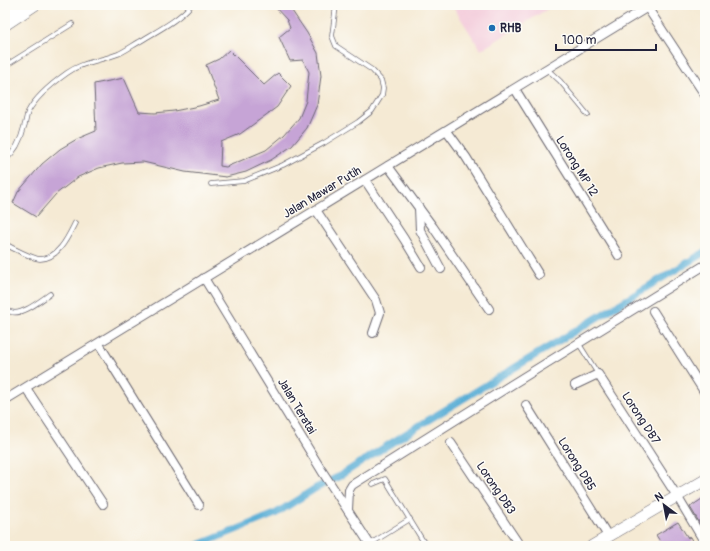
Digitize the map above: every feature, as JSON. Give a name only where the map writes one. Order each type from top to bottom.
[{"type":"street","points":[[5,14],[19,5]]},
{"type":"street","points":[[5,25],[35,5]]},
{"type":"street","points":[[649,6],[705,94]]},
{"type":"street","name":"Jalan Mawar Putih","points":[[5,400],[99,344],[204,278],[649,6]]},
{"type":"street","name":"Lorong MP 12","points":[[514,89],[618,256]]},
{"type":"street","points":[[447,130],[471,164],[538,275]]},
{"type":"street","points":[[388,166],[433,227],[489,309]]},
{"type":"street","points":[[365,180],[421,267]]},
{"type":"street","points":[[419,208],[420,230],[440,269]]},
{"type":"street","points":[[316,210],[376,300],[380,313],[373,333]]},
{"type":"street","points":[[348,510],[349,490],[352,485],[705,265]]},
{"type":"street","name":"Jalan Teratai","points":[[204,278],[322,471],[371,545]]},
{"type":"street","points":[[653,311],[705,393]]},
{"type":"street","points":[[99,344],[199,505]]},
{"type":"street","points":[[576,385],[598,374]]},
{"type":"street","name":"Lorong DB7","points":[[598,374],[705,542]]},
{"type":"street","points":[[26,388],[103,504]]},
{"type":"street","name":"Lorong DB5","points":[[526,406],[608,536]]},
{"type":"street","name":"Lorong DB3","points":[[451,443],[520,546]]},
{"type":"street","points":[[592,546],[705,480]]},
{"type":"lane","points":[[5,160],[17,147],[28,113],[35,101],[57,82],[79,66],[119,54],[164,26],[191,5]]},
{"type":"lane","points":[[211,184],[244,181],[283,165],[358,122],[372,111],[382,95],[383,88],[381,80],[372,70],[336,46],[332,36],[336,5]]},
{"type":"lane","points":[[5,66],[72,24]]},
{"type":"lane","points":[[547,69],[560,81],[588,115]]},
{"type":"lane","points":[[5,244],[38,260],[50,257],[66,240],[75,223]]},
{"type":"lane","points":[[5,309],[11,313],[18,313],[50,294]]},
{"type":"lane","points":[[579,344],[598,374]]},
{"type":"lane","points":[[373,484],[385,479],[426,546]]},
{"type":"lane","points":[[371,545],[410,519]]},
{"type":"shaded area","name":"RHB","points":[[452,5],[554,5],[481,50]]},
{"type":"building","points":[[273,5],[287,5],[290,8],[307,33],[318,53],[321,76],[317,105],[307,128],[292,146],[271,160],[246,172],[226,177],[185,172],[143,162],[122,163],[99,168],[78,177],[56,194],[36,217],[13,203],[18,192],[42,164],[60,149],[77,139],[96,131],[94,84],[124,78],[139,112],[155,113],[199,106],[219,100],[206,65],[219,59],[229,50],[264,85],[278,73],[291,86],[277,107],[240,134],[221,142],[220,166],[226,167],[266,150],[284,135],[299,118],[306,101],[309,72],[303,60],[290,61],[279,37],[290,28],[287,20]]},
{"type":"building","points":[[705,497],[705,532],[690,507]]},
{"type":"building","points":[[678,522],[695,546],[663,546],[656,535]]},
{"type":"waterway","points":[[196,546],[275,514],[705,252]]},
{"type":"place","name":"RHB","points":[[492,28]]}]
